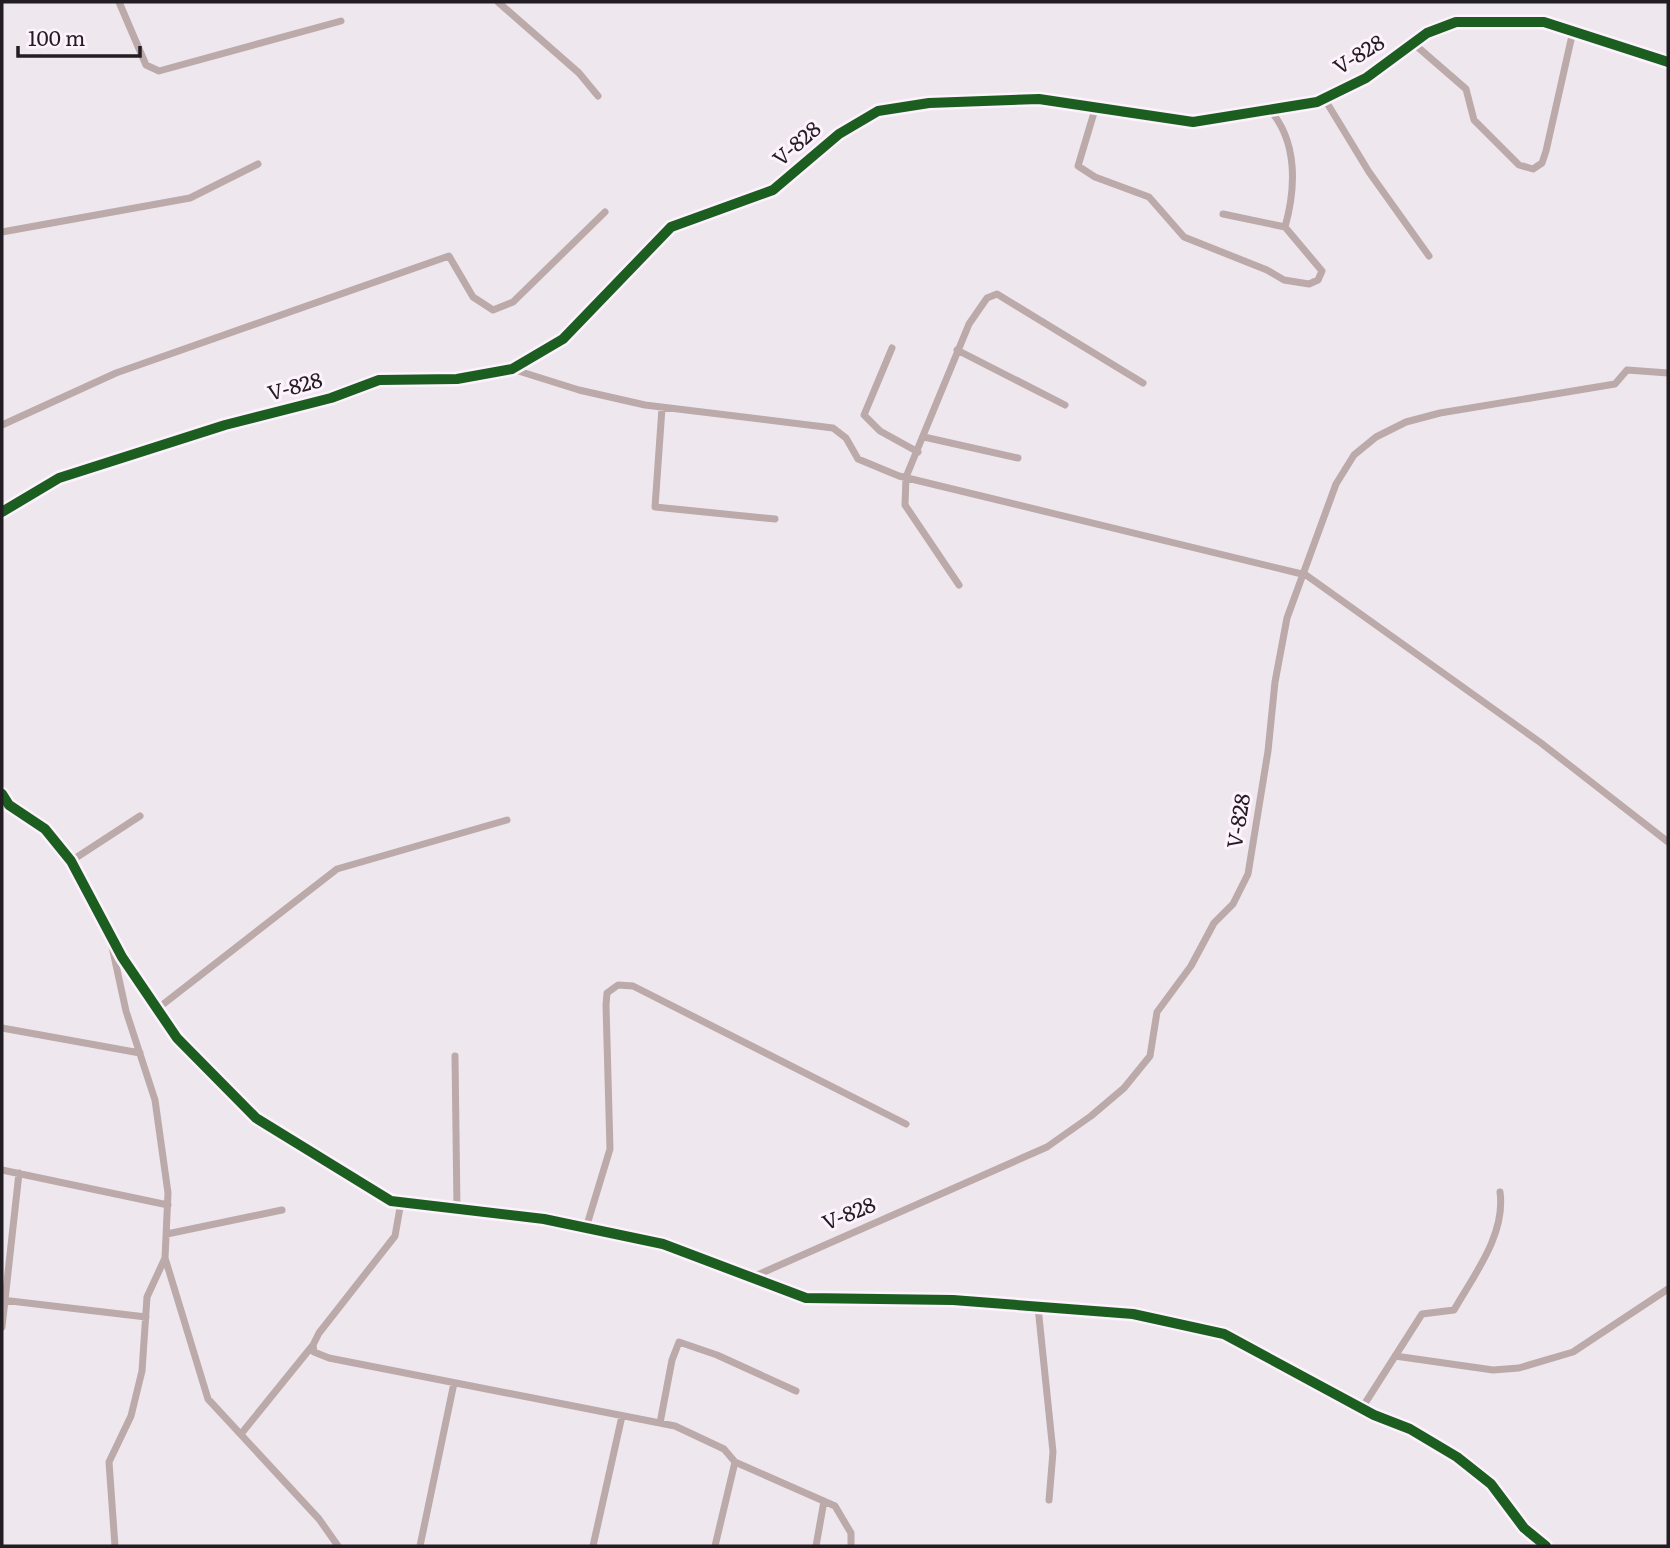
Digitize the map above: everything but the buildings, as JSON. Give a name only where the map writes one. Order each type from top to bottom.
[{"type":"street","points":[[119,2],[146,65],[159,71],[341,21]]},
{"type":"street","points":[[498,2],[579,73],[598,96]]},
{"type":"street","name":"V-828","points":[[2,512],[59,478],[225,425],[331,398],[379,380],[457,379],[512,369],[563,339],[671,227],[772,190],[839,134],[878,111],[929,103],[1040,99],[1194,122],[1324,98],[1366,78],[1427,33],[1456,22],[1544,22],[1668,62]]},
{"type":"street","points":[[1413,43],[1466,89],[1474,120],[1519,165],[1533,169],[1542,163],[1546,151],[1573,31]]},
{"type":"street","points":[[1324,98],[1369,172],[1429,256]]},
{"type":"street","points":[[1096,106],[1078,166],[1095,177],[1149,197],[1184,237],[1267,270],[1284,280],[1309,284],[1318,279],[1322,271],[1316,261],[1285,227],[1223,214]]},
{"type":"street","points":[[1269,109],[1283,130],[1294,173],[1293,197],[1285,227]]},
{"type":"street","points":[[2,232],[190,198],[258,164]]},
{"type":"street","points":[[2,425],[116,373],[450,256],[473,297],[493,310],[513,302],[605,212]]},
{"type":"street","points":[[959,585],[905,505],[906,477],[957,350],[969,324],[987,298],[997,294],[1143,383]]},
{"type":"street","points":[[892,348],[864,415],[880,431],[918,452]]},
{"type":"street","points":[[957,350],[1065,405]]},
{"type":"street","points":[[512,369],[579,390],[662,408],[833,428],[846,438],[858,459],[906,477],[1302,574],[1541,743],[1668,842]]},
{"type":"street","name":"V-828","points":[[755,1276],[850,1231],[967,1184],[1047,1147],[1091,1116],[1124,1088],[1150,1056],[1157,1012],[1191,966],[1214,923],[1233,904],[1248,874],[1268,751],[1275,681],[1287,618],[1336,484],[1354,455],[1376,437],[1406,422],[1440,413],[1615,384],[1627,370],[1668,373]]},
{"type":"street","points":[[662,408],[655,507],[775,519]]},
{"type":"street","points":[[924,437],[1018,458]]},
{"type":"street","points":[[2,794],[9,805],[45,829],[71,861],[109,931],[177,1038],[256,1118],[391,1201],[544,1219],[663,1244],[755,1276],[806,1298],[953,1300],[1133,1314],[1224,1334],[1362,1408],[1410,1429],[1457,1457],[1491,1484],[1524,1528],[1546,1546]]},
{"type":"street","points":[[71,861],[140,816]]},
{"type":"street","points":[[158,1009],[337,869],[507,820]]},
{"type":"street","points":[[109,931],[127,1012],[155,1100],[168,1205],[165,1258],[147,1297],[142,1371],[131,1416],[109,1462],[115,1546]]},
{"type":"street","points":[[586,1228],[610,1149],[606,1004],[607,993],[618,985],[633,986],[906,1124]]},
{"type":"street","points":[[2,1028],[140,1053]]},
{"type":"street","points":[[455,1056],[457,1209]]},
{"type":"street","points":[[2,1170],[168,1205]]},
{"type":"street","points":[[2,1327],[19,1173]]},
{"type":"street","points":[[1362,1408],[1422,1314],[1454,1310],[1491,1246],[1503,1207],[1500,1192]]},
{"type":"street","points":[[241,1434],[313,1345],[395,1236],[401,1202]]},
{"type":"street","points":[[167,1234],[282,1210]]},
{"type":"street","points":[[165,1258],[208,1399],[319,1519],[338,1546]]},
{"type":"street","points":[[1395,1356],[1493,1370],[1519,1368],[1573,1352],[1668,1289]]},
{"type":"street","points":[[3,1300],[146,1317]]},
{"type":"street","points":[[1038,1307],[1053,1452],[1049,1500]]},
{"type":"street","points":[[660,1423],[672,1360],[679,1342],[717,1355],[796,1391]]},
{"type":"street","points":[[313,1345],[314,1352],[330,1358],[675,1426],[724,1450],[734,1462],[835,1506],[851,1533],[851,1546]]},
{"type":"street","points":[[420,1546],[454,1383]]},
{"type":"street","points":[[593,1546],[622,1416]]},
{"type":"street","points":[[715,1546],[734,1462]]},
{"type":"street","points":[[817,1546],[824,1501]]},
{"type":"cycle path","points":[[2,512],[59,478],[225,425],[331,398],[379,380],[457,379],[512,369],[563,339],[671,227],[773,190],[839,134],[878,111],[929,103],[1039,99],[1193,122],[1317,102],[1366,78],[1427,33],[1456,22],[1544,22],[1668,62]]},
{"type":"cycle path","points":[[2,794],[9,805],[45,829],[71,861],[122,957],[177,1038],[256,1118],[391,1201],[544,1219],[663,1244],[806,1298],[953,1300],[1133,1314],[1224,1334],[1374,1415],[1410,1429],[1457,1457],[1491,1484],[1524,1528],[1546,1546]]}]
